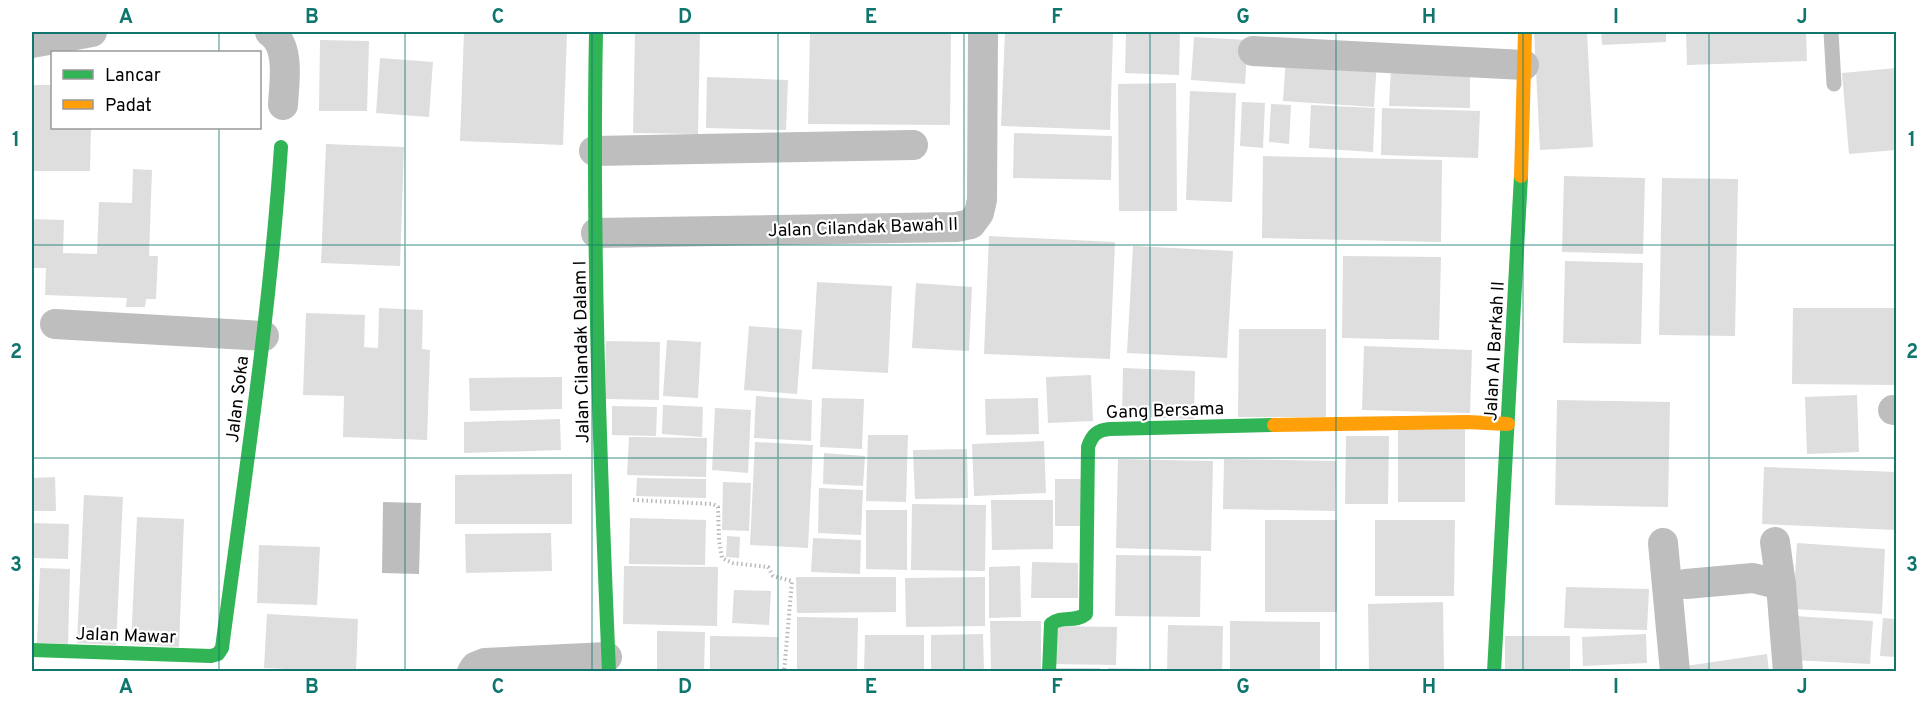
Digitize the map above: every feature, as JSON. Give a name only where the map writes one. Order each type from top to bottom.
[{"type":"street","points":[[32,43],[92,32]]},
{"type":"street","points":[[270,32],[275,35],[284,53],[284,105]]},
{"type":"street","name":"Jalan Cilandak Dalam I","points":[[596,32],[594,151],[608,664]]},
{"type":"street","name":"Jalan Cilandak Bawah II","points":[[596,233],[956,227],[971,224],[979,213],[982,200],[983,32]]},
{"type":"street","name":"Jalan Al Barkah II","points":[[1494,672],[1522,148],[1525,32]]},
{"type":"street","points":[[1253,51],[1524,65]]},
{"type":"street","points":[[594,151],[913,145]]},
{"type":"street","name":"Jalan Soka","points":[[218,654],[224,640],[264,336],[276,222],[280,147]]},
{"type":"street","points":[[55,324],[264,336]]},
{"type":"street","name":"Gang Bersama","points":[[1049,672],[1051,624],[1057,619],[1080,619],[1086,614],[1088,447],[1091,436],[1098,430],[1467,422],[1508,424]]},
{"type":"street","points":[[1775,542],[1788,672]]},
{"type":"street","points":[[1663,543],[1675,672]]},
{"type":"street","points":[[1686,584],[1753,578],[1781,585]]},
{"type":"street","name":"Jalan Mawar","points":[[32,650],[211,657],[218,654]]},
{"type":"street","points":[[472,672],[475,666],[485,663],[608,664]]},
{"type":"lane","points":[[1831,32],[1834,84]]},
{"type":"path","points":[[603,501],[652,500],[713,504],[718,507],[722,558],[733,563],[768,567],[773,576],[792,581],[784,672]]},
{"type":"shaded area","points":[[383,502],[421,503],[419,574],[382,573]]},
{"type":"building","points":[[464,32],[567,32],[563,145],[460,141]]},
{"type":"building","points":[[635,32],[700,32],[698,134],[633,133]]},
{"type":"building","points":[[810,32],[951,32],[950,125],[808,124]]},
{"type":"building","points":[[1005,32],[1113,34],[1110,130],[1001,126]]},
{"type":"building","points":[[1126,32],[1180,32],[1179,75],[1125,73]]},
{"type":"building","points":[[1534,32],[1587,32],[1593,147],[1540,150]]},
{"type":"building","points":[[1601,32],[1666,32],[1666,42],[1602,45]]},
{"type":"building","points":[[1686,32],[1806,32],[1807,61],[1687,65]]},
{"type":"building","points":[[1194,37],[1248,40],[1245,84],[1191,80]]},
{"type":"building","points":[[320,40],[369,41],[367,111],[319,111]]},
{"type":"building","points":[[1286,57],[1377,61],[1374,107],[1283,101]]},
{"type":"building","points":[[380,58],[433,62],[429,117],[376,113]]},
{"type":"building","points":[[1391,68],[1470,71],[1470,108],[1389,106]]},
{"type":"building","points":[[1896,68],[1896,150],[1849,154],[1842,73]]},
{"type":"building","points":[[707,77],[788,80],[786,130],[706,128]]},
{"type":"building","points":[[1176,83],[1177,211],[1119,211],[1118,84]]},
{"type":"building","points":[[34,85],[51,85],[51,129],[91,129],[90,171],[33,171]]},
{"type":"building","points":[[1190,91],[1236,93],[1232,202],[1186,200]]},
{"type":"building","points":[[1242,102],[1265,103],[1263,148],[1240,146]]},
{"type":"building","points":[[1271,104],[1291,105],[1289,144],[1269,142]]},
{"type":"building","points":[[1311,105],[1375,108],[1373,152],[1309,148]]},
{"type":"building","points":[[1382,108],[1480,111],[1478,158],[1381,155]]},
{"type":"building","points":[[1014,133],[1112,136],[1111,180],[1013,178]]},
{"type":"building","points":[[326,144],[404,147],[400,266],[321,263]]},
{"type":"building","points":[[1263,156],[1442,160],[1441,242],[1262,238]]},
{"type":"building","points":[[133,169],[152,170],[149,256],[158,256],[156,299],[146,299],[145,307],[126,307],[127,298],[45,295],[46,268],[32,268],[32,219],[64,220],[63,253],[97,254],[99,202],[132,203]]},
{"type":"building","points":[[1564,176],[1645,178],[1643,254],[1562,252]]},
{"type":"building","points":[[1662,178],[1738,179],[1735,336],[1659,335]]},
{"type":"building","points":[[989,236],[1115,242],[1110,359],[984,354]]},
{"type":"building","points":[[1133,246],[1233,251],[1227,358],[1127,353]]},
{"type":"building","points":[[1343,256],[1441,257],[1439,340],[1342,338]]},
{"type":"building","points":[[1565,261],[1643,263],[1641,344],[1563,343]]},
{"type":"building","points":[[817,282],[892,286],[888,373],[812,369]]},
{"type":"building","points":[[916,283],[972,287],[969,351],[912,348]]},
{"type":"building","points":[[379,308],[423,310],[422,349],[430,350],[427,440],[343,437],[344,396],[303,395],[306,313],[365,315],[364,347],[378,348]]},
{"type":"building","points":[[1793,308],[1896,308],[1896,385],[1792,384]]},
{"type":"building","points":[[749,326],[802,330],[797,394],[744,390]]},
{"type":"building","points":[[1239,329],[1326,329],[1326,417],[1238,417]]},
{"type":"building","points":[[667,340],[701,342],[698,398],[663,396]]},
{"type":"building","points":[[606,341],[660,342],[659,400],[605,399]]},
{"type":"building","points":[[1364,346],[1472,350],[1470,413],[1362,410]]},
{"type":"building","points":[[1123,368],[1195,371],[1194,419],[1122,417]]},
{"type":"building","points":[[1091,375],[1093,421],[1048,423],[1046,377]]},
{"type":"building","points":[[562,377],[562,409],[470,411],[469,378]]},
{"type":"building","points":[[1857,395],[1859,452],[1807,454],[1805,397]]},
{"type":"building","points":[[756,396],[812,400],[811,441],[754,438]]},
{"type":"building","points":[[822,398],[864,399],[862,449],[820,447]]},
{"type":"building","points":[[1038,398],[1039,434],[986,435],[985,399]]},
{"type":"building","points":[[1557,400],[1670,402],[1668,507],[1555,505]]},
{"type":"building","points":[[663,405],[703,407],[702,437],[662,434]]},
{"type":"building","points":[[612,406],[657,407],[656,436],[612,435]]},
{"type":"building","points":[[715,408],[751,410],[748,473],[712,470]]},
{"type":"building","points":[[560,419],[561,450],[464,453],[464,422]]},
{"type":"building","points":[[1398,429],[1465,429],[1465,502],[1398,502]]},
{"type":"building","points":[[868,435],[908,435],[906,502],[866,501]]},
{"type":"building","points":[[1346,436],[1389,436],[1388,504],[1345,504]]},
{"type":"building","points":[[629,437],[707,438],[706,477],[627,475]]},
{"type":"building","points":[[1044,441],[1046,493],[974,496],[972,444]]},
{"type":"building","points":[[755,442],[813,445],[808,548],[750,545]]},
{"type":"building","points":[[967,449],[968,498],[915,499],[913,450]]},
{"type":"building","points":[[824,453],[865,456],[863,486],[823,484]]},
{"type":"building","points":[[1118,459],[1213,461],[1211,551],[1116,548]]},
{"type":"building","points":[[1224,459],[1336,461],[1335,511],[1223,509]]},
{"type":"building","points":[[1764,467],[1896,472],[1896,530],[1762,524]]},
{"type":"building","points":[[572,474],[572,524],[455,524],[455,475]]},
{"type":"building","points":[[55,477],[56,511],[32,511],[32,478]]},
{"type":"building","points":[[637,478],[706,479],[706,498],[636,496]]},
{"type":"building","points":[[1055,479],[1082,479],[1083,526],[1055,526]]},
{"type":"building","points":[[723,482],[751,483],[749,531],[722,530]]},
{"type":"building","points":[[819,488],[863,490],[861,535],[818,533]]},
{"type":"building","points":[[84,495],[123,497],[116,645],[77,643]]},
{"type":"building","points":[[991,500],[1053,500],[1053,549],[992,550]]},
{"type":"building","points":[[912,504],[986,505],[985,571],[911,570]]},
{"type":"building","points":[[866,510],[907,510],[907,570],[866,569]]},
{"type":"building","points":[[137,517],[184,519],[179,647],[131,644]]},
{"type":"building","points":[[630,518],[706,520],[705,565],[629,564]]},
{"type":"building","points":[[1265,520],[1337,520],[1337,612],[1265,612]]},
{"type":"building","points":[[1375,520],[1455,520],[1454,596],[1375,596]]},
{"type":"building","points":[[32,523],[69,524],[68,559],[32,558]]},
{"type":"building","points":[[551,533],[552,571],[466,573],[465,534]]},
{"type":"building","points":[[727,536],[740,537],[739,558],[726,557]]},
{"type":"building","points":[[813,538],[861,540],[860,574],[811,572]]},
{"type":"building","points":[[1797,543],[1885,549],[1882,614],[1793,609]]},
{"type":"building","points":[[259,545],[320,547],[317,605],[257,603]]},
{"type":"building","points":[[1116,555],[1201,556],[1200,617],[1115,616]]},
{"type":"building","points":[[1032,562],[1078,563],[1078,598],[1031,598]]},
{"type":"building","points":[[624,566],[718,567],[717,626],[623,624]]},
{"type":"building","points":[[1020,566],[1021,617],[989,618],[989,567]]},
{"type":"building","points":[[40,568],[70,569],[68,644],[37,643]]},
{"type":"building","points":[[796,577],[896,577],[896,612],[797,613]]},
{"type":"building","points":[[985,577],[985,626],[906,627],[905,578]]},
{"type":"building","points":[[1566,587],[1649,589],[1647,630],[1564,628]]},
{"type":"building","points":[[734,590],[771,591],[769,625],[732,623]]},
{"type":"building","points":[[1443,602],[1444,672],[1369,672],[1368,604]]},
{"type":"building","points":[[267,614],[358,619],[356,672],[264,668]]},
{"type":"building","points":[[1794,616],[1873,621],[1870,664],[1792,660]]},
{"type":"building","points":[[797,617],[858,618],[857,672],[797,672]]},
{"type":"building","points":[[1883,618],[1896,619],[1896,657],[1880,656]]},
{"type":"building","points":[[990,621],[1041,621],[1041,672],[991,672]]},
{"type":"building","points":[[1230,621],[1320,622],[1320,672],[1230,672]]},
{"type":"building","points":[[1168,625],[1223,626],[1222,672],[1167,672]]},
{"type":"building","points":[[1052,626],[1117,627],[1116,665],[1051,664]]},
{"type":"building","points":[[657,631],[705,632],[704,672],[657,672]]},
{"type":"building","points":[[983,634],[984,672],[931,672],[931,635]]},
{"type":"building","points":[[1646,634],[1647,663],[1583,666],[1582,637]]},
{"type":"building","points":[[865,635],[924,635],[924,672],[864,672]]},
{"type":"building","points":[[710,636],[778,637],[777,672],[710,672]]},
{"type":"building","points":[[1505,636],[1570,636],[1570,672],[1505,672]]},
{"type":"building","points":[[1767,654],[1769,672],[1679,672],[1679,667]]},
{"type":"building","points":[[1053,668],[1100,668],[1100,672],[1053,672]]},
{"type":"building","points":[[1108,668],[1161,669],[1161,672],[1108,672]]},
{"type":"traffic: fast","points":[[596,32],[596,272],[609,672]]},
{"type":"traffic: fast","points":[[32,650],[211,656],[218,654],[222,648],[263,335],[281,147]]},
{"type":"traffic: fast","points":[[1494,672],[1521,176]]},
{"type":"traffic: fast","points":[[1049,672],[1051,624],[1086,614],[1088,447],[1093,436],[1110,429],[1274,425]]},
{"type":"traffic: slow","points":[[1521,176],[1525,32]]},
{"type":"traffic: slow","points":[[1274,425],[1467,422],[1508,424]]}]
